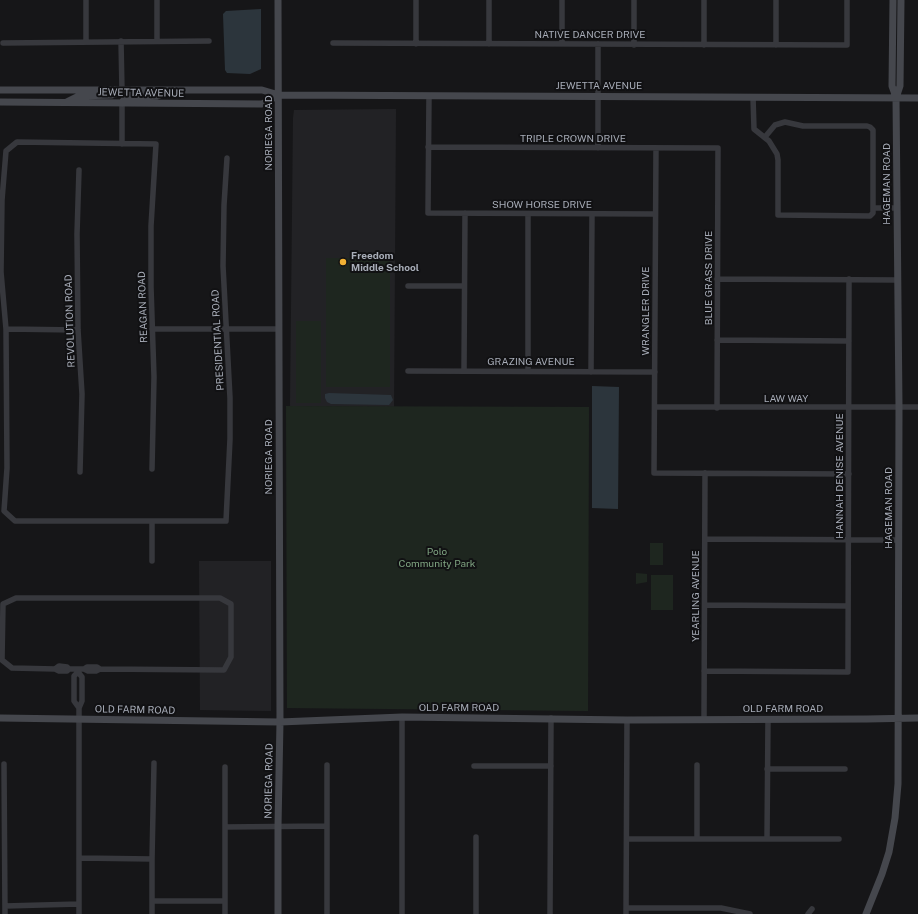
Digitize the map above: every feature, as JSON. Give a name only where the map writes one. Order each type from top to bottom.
[{"type":"street","points":[[86,0],[86,42]]},
{"type":"street","points":[[157,0],[158,41]]},
{"type":"street","name":"NORIEGA ROAD","points":[[278,0],[280,722],[278,914]]},
{"type":"street","points":[[416,0],[416,44]]},
{"type":"street","points":[[489,0],[489,44]]},
{"type":"street","points":[[562,0],[562,44]]},
{"type":"street","points":[[634,0],[634,44]]},
{"type":"street","points":[[704,0],[704,45]]},
{"type":"street","points":[[776,0],[776,45]]},
{"type":"street","name":"NATIVE DANCER DRIVE","points":[[333,43],[847,45],[847,0]]},
{"type":"street","name":"HAGEMAN ROAD","points":[[866,914],[882,874],[894,827],[898,784],[899,407],[896,98],[892,86],[892,0]]},
{"type":"street","name":"HAGEMAN ROAD","points":[[896,98],[900,86],[901,0]]},
{"type":"street","points":[[3,43],[209,40]]},
{"type":"street","points":[[67,102],[79,96],[112,95],[122,90],[121,41]]},
{"type":"street","points":[[598,44],[598,148]]},
{"type":"street","name":"JEWETTA AVENUE","points":[[0,90],[262,90],[279,95],[918,98]]},
{"type":"street","points":[[152,561],[152,521],[15,521],[4,511],[7,468],[6,329],[1,272],[2,200],[6,151],[17,142],[122,144],[122,103],[125,98],[158,96],[171,90]]},
{"type":"street","name":"JEWETTA AVENUE","points":[[0,102],[262,104],[279,95]]},
{"type":"street","points":[[428,147],[429,96]]},
{"type":"street","points":[[753,97],[754,129],[765,137],[773,146],[778,160],[778,215],[870,216],[873,212],[872,130],[870,127],[803,126],[784,122],[775,125],[765,137]]},
{"type":"street","name":"REAGAN ROAD","points":[[122,144],[156,144],[151,226],[154,418],[152,469]]},
{"type":"street","name":"TRIPLE CROWN DRIVE","points":[[428,147],[718,148]]},
{"type":"street","name":"SHOW HORSE DRIVE","points":[[428,147],[428,213],[655,214]]},
{"type":"street","name":"WRANGLER DRIVE","points":[[656,148],[654,473],[705,473]]},
{"type":"street","name":"BLUE GRASS DRIVE","points":[[717,408],[718,148]]},
{"type":"street","name":"PRESIDENTIAL ROAD","points":[[152,521],[226,521],[230,439],[230,398],[223,266],[223,225],[227,158]]},
{"type":"street","name":"REVOLUTION ROAD","points":[[79,170],[78,330],[82,394],[80,472]]},
{"type":"street","points":[[873,208],[897,208]]},
{"type":"street","points":[[464,371],[465,213]]},
{"type":"street","points":[[528,214],[528,371]]},
{"type":"street","points":[[591,372],[592,214]]},
{"type":"street","points":[[718,279],[898,280]]},
{"type":"street","name":"HANNAH DENISE AVENUE","points":[[704,671],[848,672],[850,280]]},
{"type":"street","points":[[408,286],[464,286]]},
{"type":"street","points":[[6,329],[78,330]]},
{"type":"street","points":[[152,329],[279,329]]},
{"type":"street","points":[[717,340],[849,341]]},
{"type":"street","name":"GRAZING AVENUE","points":[[408,371],[655,372]]},
{"type":"street","name":"LAW WAY","points":[[655,407],[918,407]]},
{"type":"street","points":[[705,473],[849,474]]},
{"type":"street","name":"YEARLING AVENUE","points":[[704,719],[705,473]]},
{"type":"street","points":[[705,539],[898,540]]},
{"type":"street","points":[[16,598],[220,598],[231,604],[231,657],[224,670],[100,669],[88,672],[80,670],[59,666],[55,669],[12,668],[2,660],[3,604],[16,598]]},
{"type":"street","points":[[704,605],[848,606]]},
{"type":"street","points":[[79,914],[79,708],[82,701],[82,678],[80,670]]},
{"type":"street","points":[[402,717],[402,914]]},
{"type":"street","name":"OLD FARM ROAD","points":[[0,718],[280,722],[402,717],[627,720],[918,718]]},
{"type":"street","points":[[550,914],[551,718]]},
{"type":"street","points":[[767,839],[768,719]]},
{"type":"street","points":[[627,720],[626,911],[694,911],[721,908],[750,914]]},
{"type":"street","points":[[152,914],[154,763]]},
{"type":"street","points":[[4,764],[2,870],[5,914]]},
{"type":"street","points":[[327,914],[328,765]]},
{"type":"street","points":[[697,765],[697,839]]},
{"type":"street","points":[[474,766],[551,766]]},
{"type":"street","points":[[225,767],[225,914]]},
{"type":"street","points":[[767,769],[845,770]]},
{"type":"street","points":[[225,827],[327,826]]},
{"type":"street","points":[[476,837],[476,914]]},
{"type":"street","points":[[627,839],[839,839]]},
{"type":"street","points":[[79,858],[152,859]]},
{"type":"street","points":[[152,902],[225,902]]},
{"type":"street","points":[[5,906],[79,904]]},
{"type":"shaded area","points":[[261,9],[261,69],[250,74],[227,73],[225,70],[223,14],[226,11]]},
{"type":"shaded area","name":"Freedom Middle School","points":[[396,109],[394,407],[290,406],[294,110]]},
{"type":"shaded area","points":[[592,386],[619,387],[618,509],[592,508]]},
{"type":"shaded area","points":[[325,394],[391,395],[393,400],[389,405],[331,404],[327,402],[325,398]]},
{"type":"shaded area","points":[[199,561],[271,561],[271,711],[200,710]]},
{"type":"green space","points":[[326,258],[390,258],[390,387],[326,387]]},
{"type":"green space","points":[[296,321],[321,321],[321,403],[296,403]]},
{"type":"green space","name":"Polo Community Park","points":[[286,406],[589,407],[588,711],[287,708]]},
{"type":"green space","points":[[650,543],[663,543],[663,565],[650,565]]},
{"type":"green space","points":[[636,573],[647,574],[647,582],[636,584]]},
{"type":"green space","points":[[651,575],[673,575],[673,610],[651,610]]},
{"type":"place","name":"Freedom Middle School","points":[[343,262]]}]
